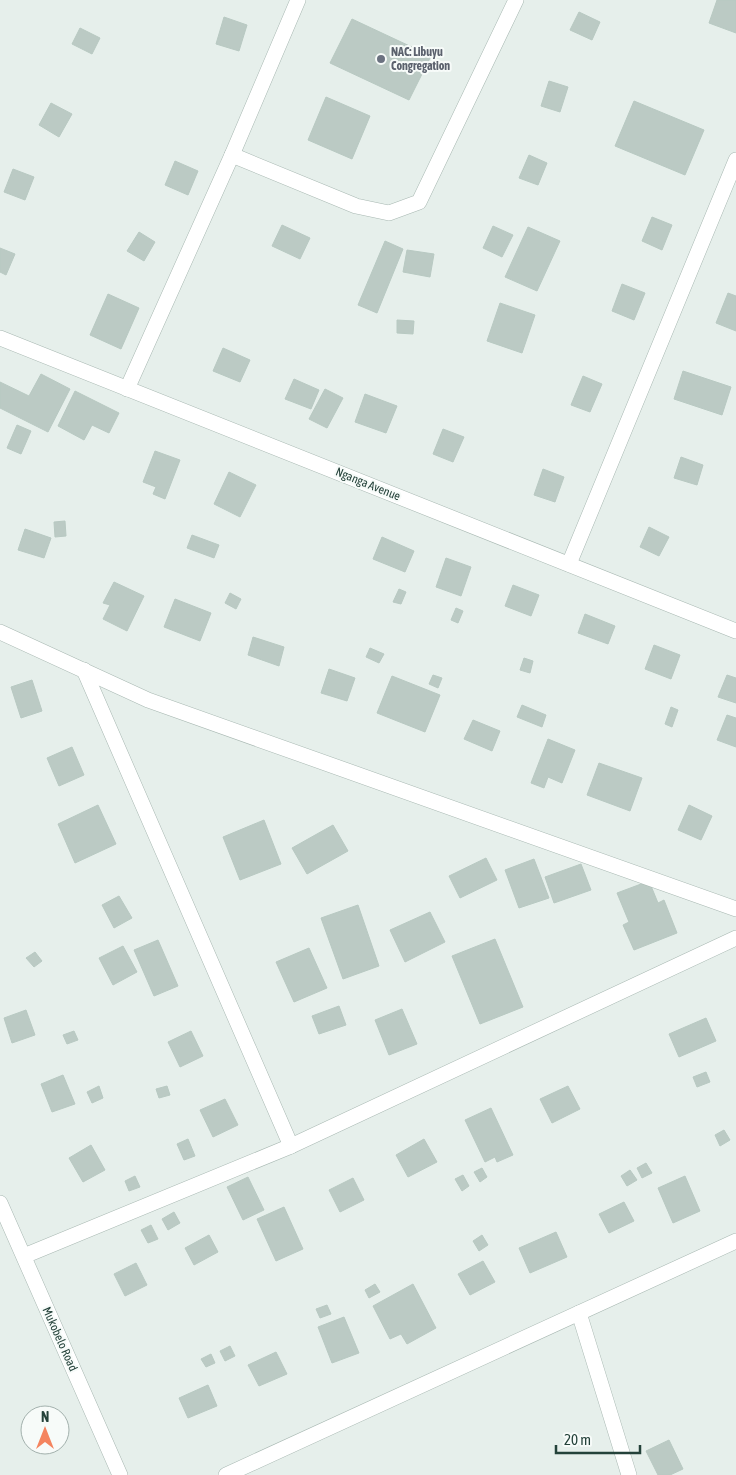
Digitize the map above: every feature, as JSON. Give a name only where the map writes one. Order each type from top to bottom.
[{"type":"street","points":[[128,389],[232,155],[298,0]]},
{"type":"street","points":[[232,155],[356,206],[389,213],[419,202],[516,0]]},
{"type":"street","points":[[569,564],[736,160]]},
{"type":"street","name":"Nganga Avenue","points":[[0,338],[736,631]]},
{"type":"street","points":[[0,632],[148,700],[736,908]]},
{"type":"street","points":[[84,670],[291,1146]]},
{"type":"street","points":[[24,1256],[291,1146],[736,938]]},
{"type":"street","name":"Mukobelo Road","points":[[0,1202],[120,1475]]},
{"type":"street","points":[[226,1475],[736,1240]]},
{"type":"street","points":[[579,1313],[629,1475]]},
{"type":"building","points":[[717,0],[736,0],[736,33],[709,23]]},
{"type":"building","points":[[579,12],[600,22],[592,40],[570,30]]},
{"type":"building","points":[[224,17],[247,25],[239,51],[216,44]]},
{"type":"building","name":"NAC: Libuyu Congregation","points":[[352,19],[431,56],[409,100],[330,63]]},
{"type":"building","points":[[80,28],[100,38],[92,54],[72,44]]},
{"type":"building","points":[[549,81],[568,87],[560,112],[541,106]]},
{"type":"building","points":[[326,97],[370,116],[352,159],[308,140]]},
{"type":"building","points":[[634,101],[704,130],[685,175],[615,146]]},
{"type":"building","points":[[51,103],[72,114],[59,137],[39,125]]},
{"type":"building","points":[[529,155],[547,163],[538,185],[519,178]]},
{"type":"building","points":[[175,161],[198,171],[188,195],[165,185]]},
{"type":"building","points":[[13,169],[34,177],[25,200],[4,192]]},
{"type":"building","points":[[652,217],[672,225],[662,250],[642,241]]},
{"type":"building","points":[[282,225],[310,238],[300,259],[272,246]]},
{"type":"building","points":[[493,226],[513,235],[502,257],[483,248]]},
{"type":"building","points":[[528,227],[560,241],[537,291],[505,277]]},
{"type":"building","points":[[139,232],[155,242],[144,261],[127,251]]},
{"type":"building","points":[[385,241],[403,249],[377,313],[358,305]]},
{"type":"building","points":[[0,248],[15,254],[6,275],[0,272]]},
{"type":"building","points":[[407,250],[434,254],[430,277],[403,272]]},
{"type":"building","points":[[622,284],[645,293],[634,320],[612,311]]},
{"type":"building","points":[[728,293],[736,296],[736,331],[716,323]]},
{"type":"building","points":[[108,294],[139,308],[121,349],[90,335]]},
{"type":"building","points":[[500,303],[535,315],[522,353],[487,341]]},
{"type":"building","points":[[397,320],[414,321],[413,334],[397,333]]},
{"type":"building","points":[[223,348],[250,360],[240,382],[213,371]]},
{"type":"building","points":[[683,371],[731,387],[722,415],[674,399]]},
{"type":"building","points":[[41,374],[70,389],[48,432],[0,408],[0,382],[29,396]]},
{"type":"building","points":[[583,376],[602,384],[590,412],[571,405]]},
{"type":"building","points":[[294,379],[319,390],[311,409],[285,399]]},
{"type":"building","points":[[325,389],[343,398],[327,428],[309,419]]},
{"type":"building","points":[[75,391],[119,413],[109,433],[92,425],[84,440],[58,426]]},
{"type":"building","points":[[365,394],[397,406],[386,433],[355,422]]},
{"type":"building","points":[[17,425],[31,431],[21,454],[7,448]]},
{"type":"building","points":[[443,429],[464,437],[453,462],[433,454]]},
{"type":"building","points":[[155,451],[180,460],[165,499],[153,494],[156,487],[143,482]]},
{"type":"building","points":[[681,457],[703,465],[697,485],[674,478]]},
{"type":"building","points":[[543,469],[564,477],[555,502],[534,495]]},
{"type":"building","points":[[229,472],[256,485],[240,517],[214,504]]},
{"type":"building","points":[[65,521],[66,536],[55,537],[54,522]]},
{"type":"building","points":[[649,527],[669,537],[659,556],[640,547]]},
{"type":"building","points":[[25,529],[51,538],[44,558],[18,550]]},
{"type":"building","points":[[192,535],[219,545],[214,558],[187,548]]},
{"type":"building","points":[[382,537],[414,551],[405,572],[373,559]]},
{"type":"building","points":[[446,558],[471,567],[461,596],[436,587]]},
{"type":"building","points":[[114,582],[144,596],[127,631],[103,619],[110,605],[103,603]]},
{"type":"building","points":[[513,585],[539,595],[531,616],[505,606]]},
{"type":"building","points":[[399,589],[406,592],[401,604],[393,602]]},
{"type":"building","points":[[230,593],[241,599],[236,609],[225,603]]},
{"type":"building","points":[[175,599],[211,613],[200,641],[164,627]]},
{"type":"building","points":[[456,608],[463,611],[458,623],[451,620]]},
{"type":"building","points":[[585,614],[615,626],[608,644],[578,633]]},
{"type":"building","points":[[253,637],[284,647],[279,666],[248,655]]},
{"type":"building","points":[[654,645],[680,655],[671,679],[645,669]]},
{"type":"building","points":[[370,648],[384,654],[379,663],[366,657]]},
{"type":"building","points":[[524,658],[533,661],[530,673],[520,670]]},
{"type":"building","points":[[329,669],[355,678],[347,701],[321,693]]},
{"type":"building","points":[[433,675],[442,678],[438,688],[429,684]]},
{"type":"building","points":[[727,675],[736,678],[736,703],[718,697]]},
{"type":"building","points":[[392,676],[440,695],[425,732],[377,713]]},
{"type":"building","points":[[32,680],[42,711],[21,718],[11,687]]},
{"type":"building","points":[[522,705],[546,715],[542,727],[517,717]]},
{"type":"building","points":[[671,707],[678,710],[672,727],[665,724]]},
{"type":"building","points":[[727,715],[736,718],[736,747],[717,740]]},
{"type":"building","points":[[473,720],[500,731],[492,751],[464,739]]},
{"type":"building","points":[[548,739],[575,750],[562,783],[548,777],[544,788],[531,783]]},
{"type":"building","points":[[72,747],[84,775],[59,786],[47,758]]},
{"type":"building","points":[[599,763],[642,778],[630,811],[587,795]]},
{"type":"building","points":[[98,805],[116,844],[75,863],[58,824]]},
{"type":"building","points":[[689,805],[712,816],[701,840],[678,830]]},
{"type":"building","points":[[264,820],[281,864],[240,880],[223,837]]},
{"type":"building","points":[[333,825],[348,851],[307,874],[292,848]]},
{"type":"building","points":[[486,858],[497,880],[460,898],[449,876]]},
{"type":"building","points":[[534,859],[549,898],[519,908],[505,870]]},
{"type":"building","points":[[581,864],[591,890],[554,903],[545,877]]},
{"type":"building","points":[[649,881],[658,903],[664,900],[677,933],[634,950],[623,925],[629,922],[617,893]]},
{"type":"building","points":[[119,896],[132,918],[114,928],[102,905]]},
{"type":"building","points":[[358,905],[379,966],[343,979],[321,918]]},
{"type":"building","points":[[430,912],[445,942],[405,962],[390,930]]},
{"type":"building","points":[[495,939],[523,1007],[480,1024],[452,956]]},
{"type":"building","points":[[158,940],[178,986],[154,996],[134,950]]},
{"type":"building","points":[[123,946],[137,972],[113,985],[99,958]]},
{"type":"building","points":[[309,948],[327,988],[294,1002],[276,962]]},
{"type":"building","points":[[35,952],[42,961],[34,967],[26,958]]},
{"type":"building","points":[[339,1006],[346,1025],[319,1034],[312,1016]]},
{"type":"building","points":[[402,1009],[417,1044],[389,1055],[375,1020]]},
{"type":"building","points":[[26,1010],[35,1035],[12,1043],[4,1018]]},
{"type":"building","points":[[706,1018],[716,1041],[679,1057],[669,1034]]},
{"type":"building","points":[[74,1031],[78,1040],[67,1044],[63,1035]]},
{"type":"building","points":[[191,1031],[203,1056],[180,1067],[168,1042]]},
{"type":"building","points":[[706,1072],[710,1082],[697,1087],[693,1077]]},
{"type":"building","points":[[63,1075],[75,1104],[52,1112],[41,1084]]},
{"type":"building","points":[[99,1086],[103,1098],[92,1103],[87,1092]]},
{"type":"building","points":[[167,1086],[170,1095],[159,1098],[156,1089]]},
{"type":"building","points":[[568,1086],[580,1109],[552,1123],[540,1099]]},
{"type":"building","points":[[225,1099],[238,1125],[213,1137],[200,1110]]},
{"type":"building","points":[[491,1108],[513,1155],[497,1162],[495,1157],[485,1162],[465,1120]]},
{"type":"building","points":[[724,1130],[730,1140],[720,1146],[715,1135]]},
{"type":"building","points":[[188,1139],[195,1156],[184,1160],[177,1144]]},
{"type":"building","points":[[424,1139],[437,1162],[408,1177],[396,1155]]},
{"type":"building","points":[[91,1145],[105,1170],[83,1182],[69,1158]]},
{"type":"building","points":[[646,1163],[652,1173],[642,1178],[637,1168]]},
{"type":"building","points":[[482,1168],[487,1177],[480,1182],[474,1172]]},
{"type":"building","points":[[630,1170],[637,1180],[627,1186],[621,1176]]},
{"type":"building","points":[[463,1175],[469,1186],[462,1191],[455,1179]]},
{"type":"building","points":[[135,1176],[140,1187],[129,1191],[125,1181]]},
{"type":"building","points":[[685,1176],[700,1211],[673,1223],[658,1188]]},
{"type":"building","points":[[248,1177],[264,1210],[243,1220],[227,1187]]},
{"type":"building","points":[[353,1178],[364,1200],[340,1212],[329,1190]]},
{"type":"building","points":[[624,1202],[634,1221],[609,1233],[599,1214]]},
{"type":"building","points":[[284,1207],[303,1249],[276,1261],[257,1219]]},
{"type":"building","points":[[174,1212],[180,1223],[168,1230],[162,1219]]},
{"type":"building","points":[[151,1225],[158,1239],[148,1243],[141,1230]]},
{"type":"building","points":[[556,1232],[567,1257],[530,1273],[519,1248]]},
{"type":"building","points":[[209,1235],[218,1252],[194,1265],[185,1248]]},
{"type":"building","points":[[482,1235],[488,1245],[479,1251],[473,1241]]},
{"type":"building","points":[[483,1261],[495,1282],[470,1295],[458,1274]]},
{"type":"building","points":[[136,1263],[147,1285],[125,1296],[114,1274]]},
{"type":"building","points":[[375,1284],[380,1292],[369,1298],[365,1290]]},
{"type":"building","points":[[413,1284],[436,1328],[407,1344],[401,1334],[390,1339],[373,1306]]},
{"type":"building","points":[[327,1305],[331,1314],[320,1318],[316,1309]]},
{"type":"building","points":[[344,1317],[359,1353],[332,1363],[318,1327]]},
{"type":"building","points":[[230,1346],[235,1356],[225,1361],[220,1351]]},
{"type":"building","points":[[276,1352],[287,1374],[259,1386],[248,1365]]},
{"type":"building","points":[[211,1354],[215,1363],[206,1367],[201,1359]]},
{"type":"building","points":[[208,1385],[217,1406],[188,1418],[179,1398]]},
{"type":"building","points":[[669,1440],[683,1469],[670,1475],[658,1475],[646,1451]]},
{"type":"place","name":"NAC: Libuyu Congregation","points":[[381,59]]}]
